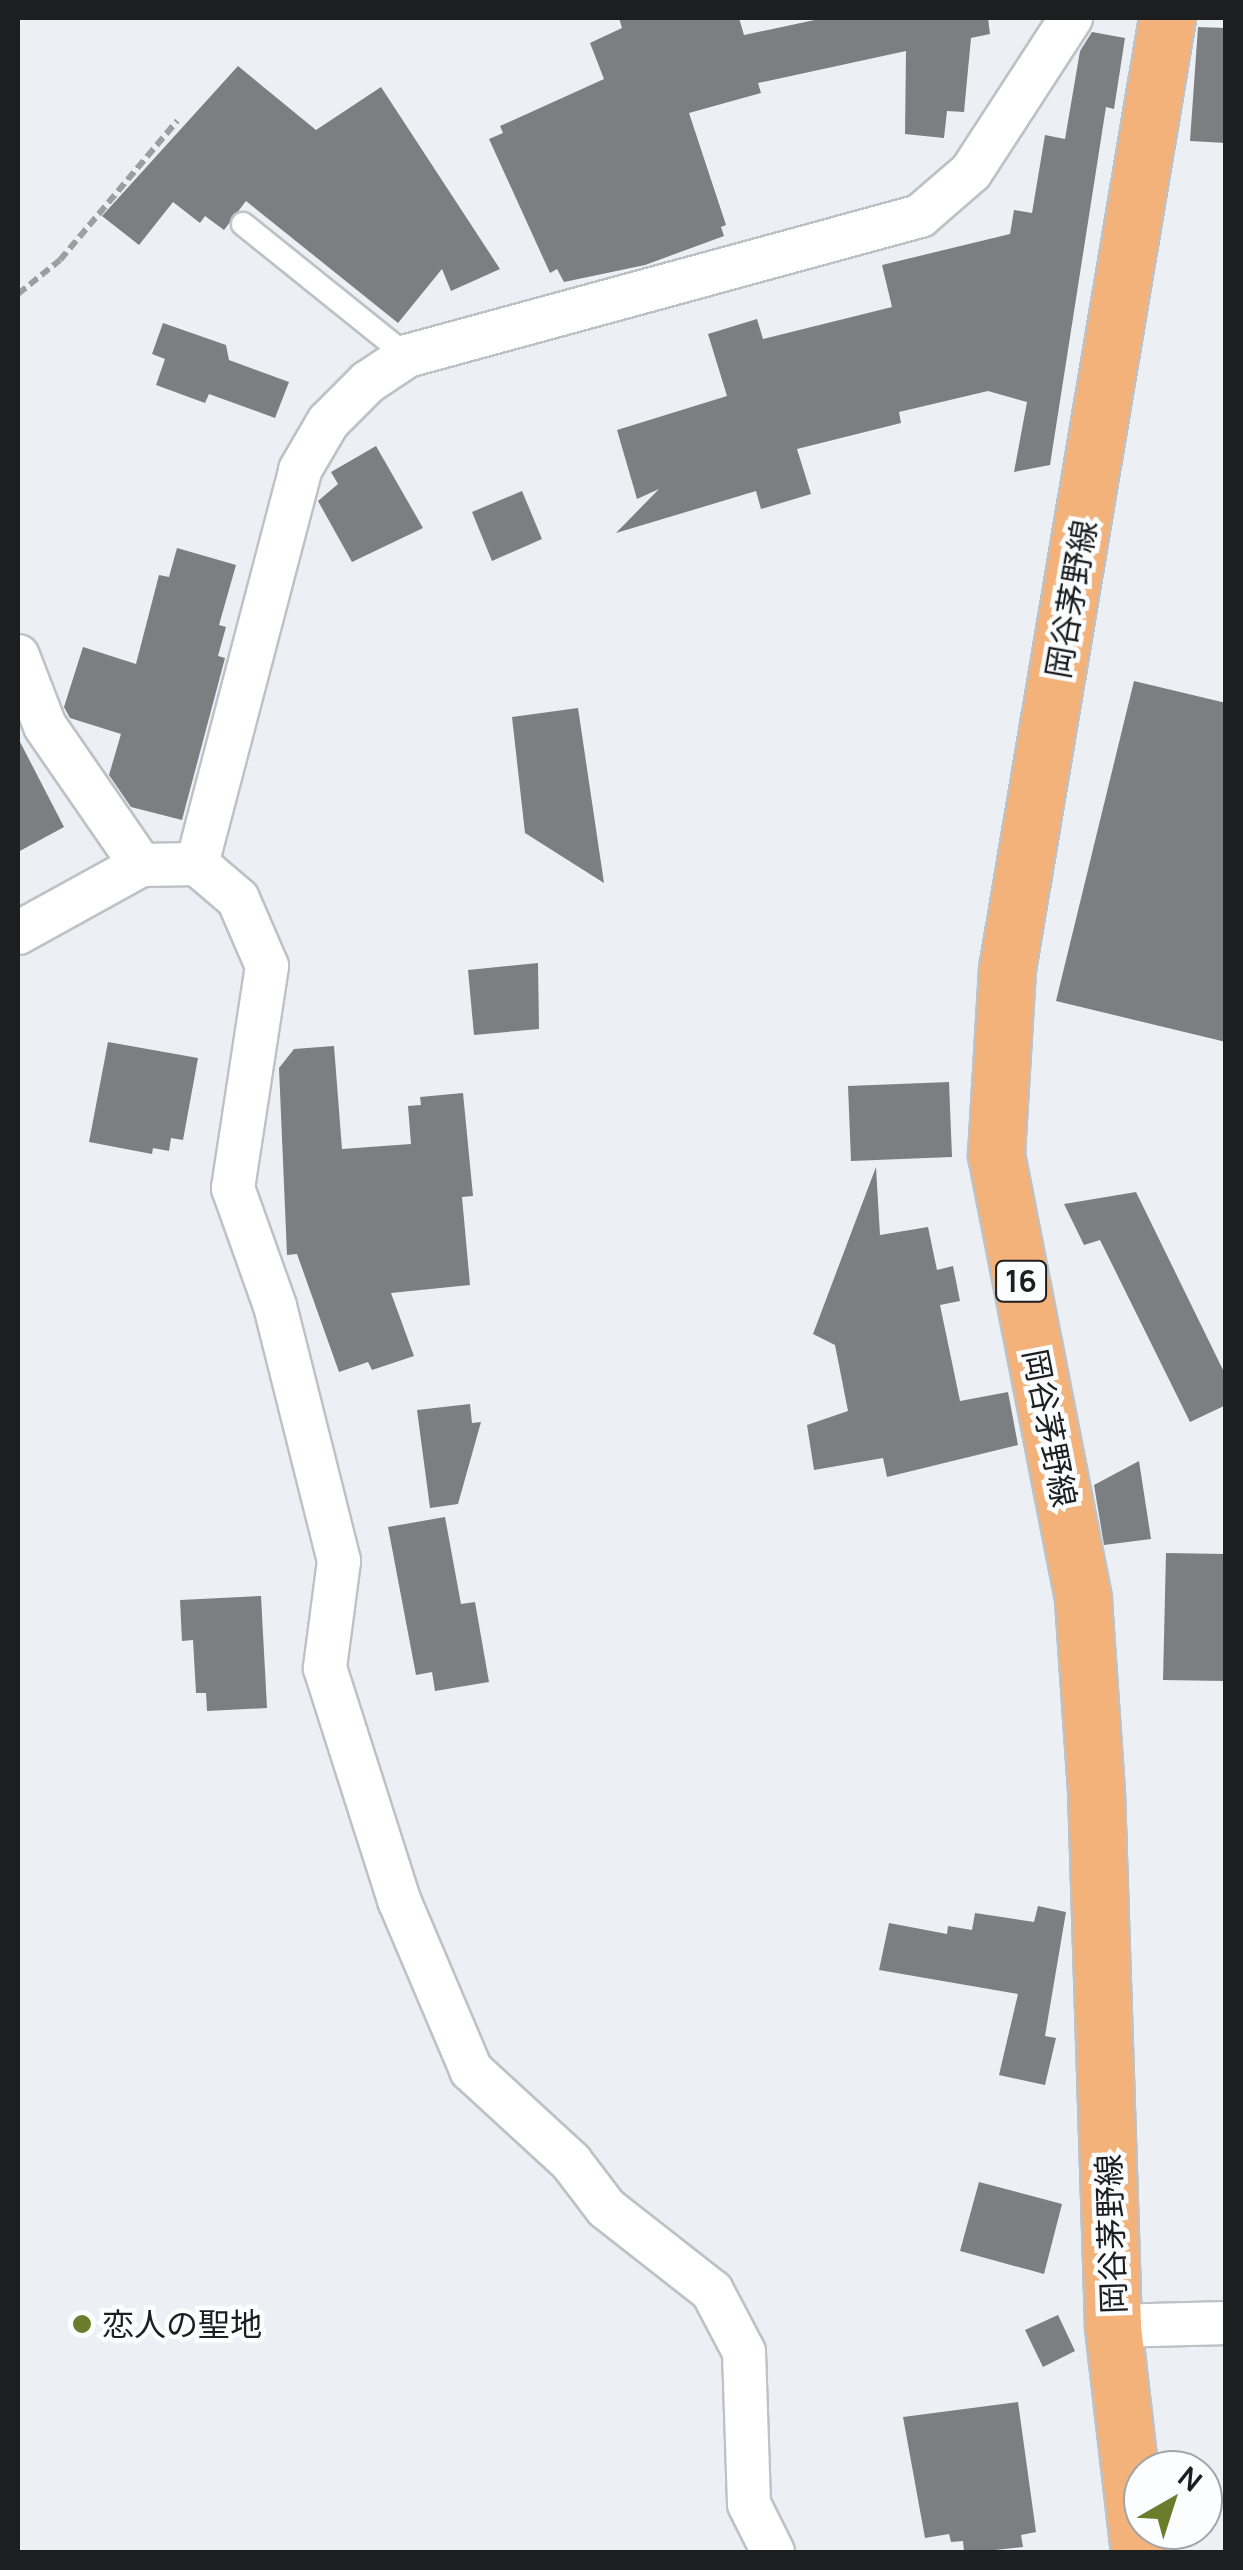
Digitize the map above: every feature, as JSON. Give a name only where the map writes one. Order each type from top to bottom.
[{"type":"main road","name":"岡谷茅野線","points":[[1139,2552],[1113,2326],[1096,1791],[1083,1598],[996,1154],[1006,969],[1167,18]]},
{"type":"street","points":[[196,864],[300,470],[328,422],[368,382],[408,356],[920,216],[971,172],[1072,18]]},
{"type":"street","points":[[18,656],[45,726],[141,865]]},
{"type":"street","points":[[18,933],[141,865],[196,864],[238,900],[267,966],[233,1188],[275,1306],[339,1560],[324,1668],[399,1900],[471,2070],[571,2162],[606,2208],[712,2291],[744,2352],[749,2504],[773,2552]]},
{"type":"street","points":[[1113,2326],[1226,2323]]},
{"type":"lane","points":[[244,224],[408,356]]},
{"type":"path","points":[[18,294],[60,260],[177,121]]},
{"type":"building","points":[[619,18],[739,18],[744,35],[824,18],[988,18],[990,34],[971,38],[964,112],[947,111],[944,138],[905,134],[906,51],[758,83],[761,93],[689,113],[726,225],[721,227],[724,236],[645,265],[564,282],[557,269],[550,273],[489,139],[503,133],[500,126],[604,79],[590,43],[622,28]]},
{"type":"building","points":[[1198,27],[1226,28],[1226,143],[1190,141]]},
{"type":"building","points":[[1092,32],[1125,38],[1114,109],[1106,107],[1050,465],[1014,472],[1027,402],[988,391],[899,412],[901,423],[797,449],[811,494],[761,509],[756,491],[616,533],[659,489],[637,499],[617,430],[727,396],[708,334],[757,319],[763,339],[892,307],[882,265],[1010,234],[1014,210],[1032,213],[1045,135],[1065,139],[1080,51]]},
{"type":"building","points":[[238,66],[316,130],[381,87],[500,269],[451,291],[442,269],[398,323],[246,201],[224,230],[205,216],[200,223],[173,202],[139,245],[102,216]]},
{"type":"building","points":[[163,323],[226,345],[229,360],[289,382],[275,418],[209,394],[205,403],[156,385],[165,359],[152,354]]},
{"type":"building","points":[[376,446],[423,528],[352,562],[318,501],[338,484],[331,472]]},
{"type":"building","points":[[522,491],[542,539],[492,561],[472,512]]},
{"type":"building","points":[[177,548],[236,565],[219,625],[226,627],[218,656],[225,658],[182,820],[131,807],[109,775],[121,734],[70,718],[64,707],[83,647],[136,664],[159,575],[169,577]]},
{"type":"building","points":[[1134,681],[1226,703],[1226,1042],[1056,1001]]},
{"type":"building","points":[[578,708],[604,883],[525,833],[512,717]]},
{"type":"building","points":[[18,738],[64,827],[18,852]]},
{"type":"building","points":[[538,963],[539,1029],[474,1035],[468,970]]},
{"type":"building","points":[[108,1042],[198,1058],[183,1140],[171,1138],[169,1151],[153,1148],[152,1154],[89,1142]]},
{"type":"building","points":[[334,1046],[342,1149],[411,1144],[408,1106],[421,1105],[420,1097],[463,1093],[473,1196],[462,1197],[470,1285],[391,1293],[414,1356],[372,1370],[368,1362],[339,1372],[297,1254],[287,1255],[279,1068],[294,1049]]},
{"type":"building","points":[[949,1082],[952,1157],[851,1161],[848,1086]]},
{"type":"building","points":[[876,1167],[880,1235],[928,1227],[937,1270],[953,1266],[960,1301],[940,1305],[960,1401],[1008,1392],[1018,1445],[887,1477],[883,1458],[814,1470],[807,1425],[848,1411],[835,1345],[813,1334]]},
{"type":"building","points":[[1136,1192],[1226,1376],[1226,1405],[1190,1422],[1100,1240],[1084,1245],[1064,1204]]},
{"type":"building","points":[[470,1404],[472,1423],[481,1422],[458,1504],[430,1508],[417,1410]]},
{"type":"building","points":[[1139,1461],[1151,1539],[1104,1545],[1094,1485]]},
{"type":"building","points":[[445,1517],[461,1604],[475,1602],[489,1682],[435,1691],[432,1672],[416,1675],[388,1527]]},
{"type":"building","points":[[1166,1553],[1226,1554],[1226,1681],[1163,1680]]},
{"type":"building","points":[[261,1596],[267,1708],[207,1711],[206,1693],[196,1693],[193,1640],[182,1641],[180,1600]]},
{"type":"building","points":[[1038,1906],[1066,1912],[1045,2036],[1056,2038],[1045,2085],[999,2075],[1018,1994],[879,1970],[889,1923],[947,1934],[948,1926],[972,1930],[975,1913],[1034,1922]]},
{"type":"building","points":[[979,2182],[1062,2204],[1044,2274],[960,2251]]},
{"type":"building","points":[[1058,2315],[1075,2351],[1043,2367],[1025,2330]]},
{"type":"building","points":[[1018,2402],[1036,2532],[1021,2535],[1023,2547],[977,2552],[964,2552],[963,2541],[951,2542],[949,2534],[925,2538],[903,2417]]},
{"type":"place","name":"恋人の聖地","points":[[82,2324]]}]
